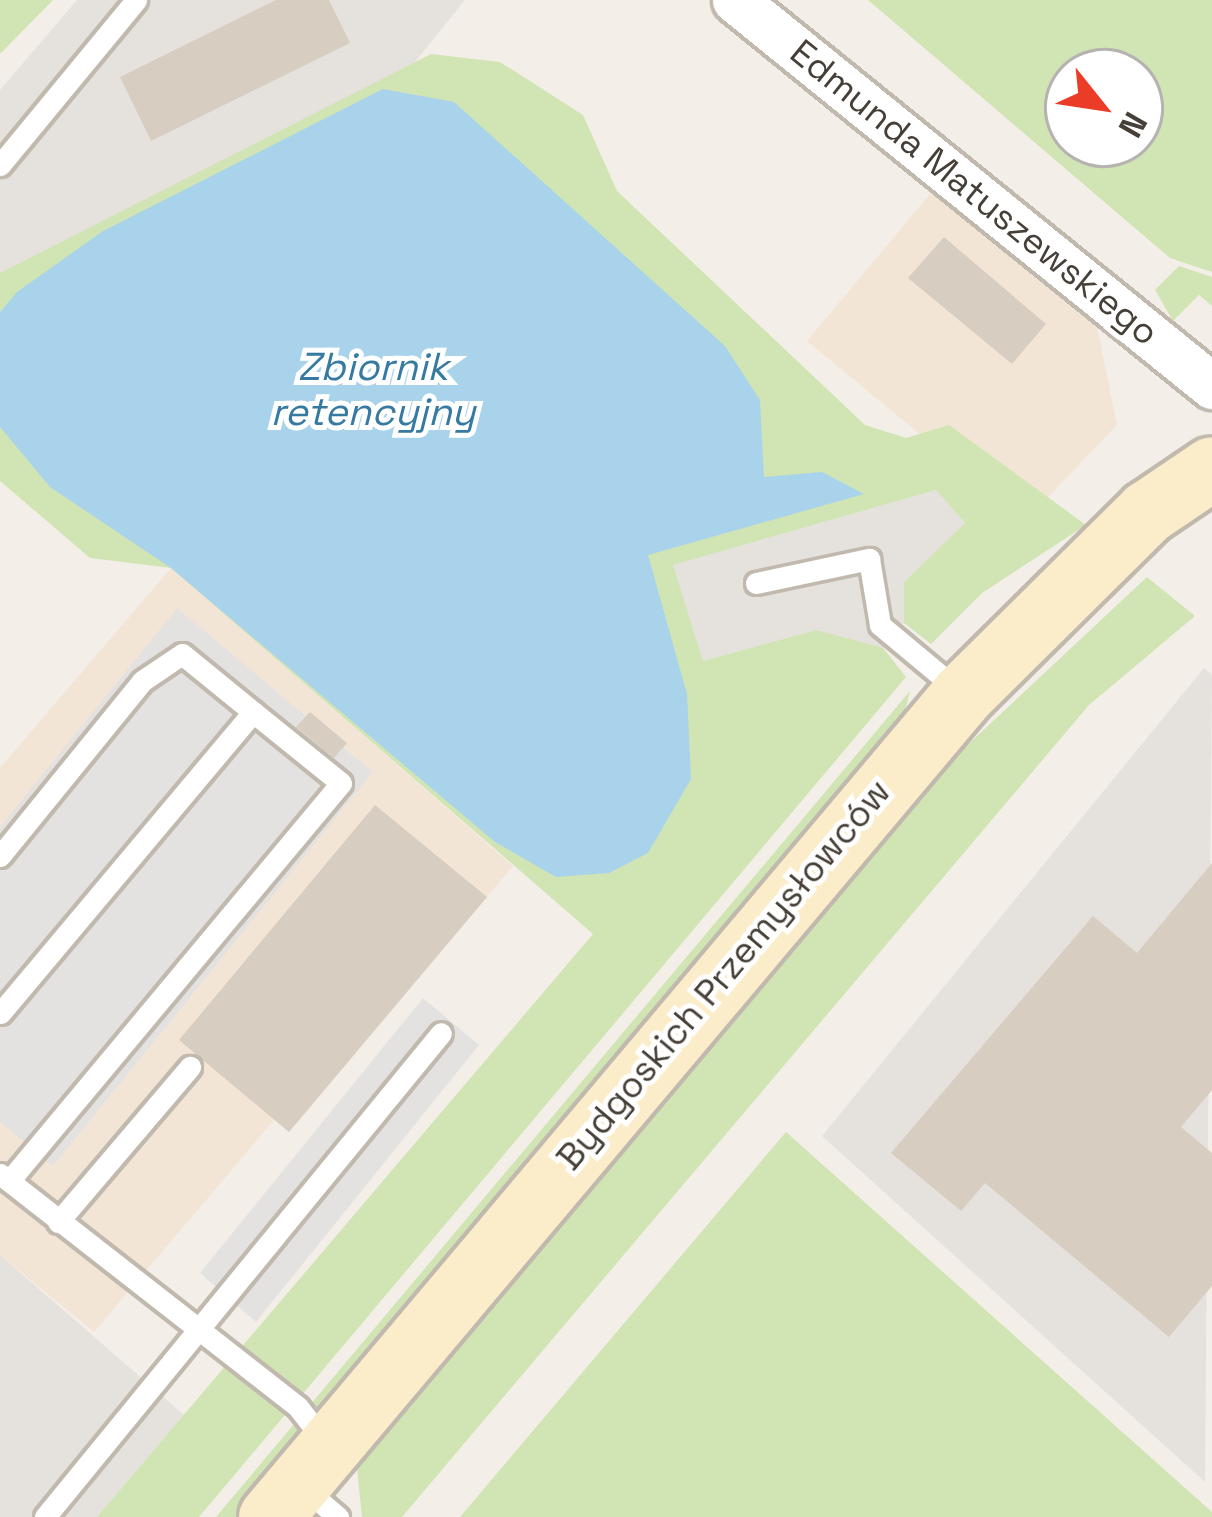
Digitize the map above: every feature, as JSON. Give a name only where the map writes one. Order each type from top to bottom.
[{"type":"street","name":"Edmunda Matuszewskiego","points":[[735,0],[1212,386]]},
{"type":"street","name":"Bydgoskich Przemysłowców","points":[[309,1491],[963,694],[1120,538],[1212,468]]},
{"type":"lane","points":[[0,164],[136,0]]},
{"type":"lane","points":[[756,583],[868,559],[880,626],[963,694]]},
{"type":"lane","points":[[0,856],[142,681],[182,654],[341,783],[5,1178],[298,1407],[309,1491]]},
{"type":"lane","points":[[0,1013],[253,712]]},
{"type":"lane","points":[[45,1517],[441,1034]]},
{"type":"lane","points":[[58,1222],[190,1067]]},
{"type":"shaded area","points":[[77,0],[465,0],[415,62],[0,287],[0,90]]},
{"type":"shaded area","points":[[935,188],[1094,310],[1117,425],[1025,521],[807,341]]},
{"type":"shaded area","points":[[936,490],[965,523],[904,582],[907,619],[879,653],[816,630],[703,661],[672,565]]},
{"type":"shaded area","points":[[171,568],[513,866],[289,1132],[274,1120],[94,1332],[0,1255],[0,768]]},
{"type":"shaded area","points":[[177,608],[373,772],[53,1166],[0,1122],[0,827]]},
{"type":"shaded area","points":[[1204,668],[1212,675],[1205,1482],[822,1136]]},
{"type":"shaded area","points":[[423,998],[479,1045],[256,1322],[200,1273]]},
{"type":"shaded area","points":[[0,1255],[184,1415],[97,1517],[0,1517]]},
{"type":"green space","points":[[0,0],[53,0],[0,54]]},
{"type":"green space","points":[[868,0],[1212,0],[1212,272],[1170,258],[1065,168],[1164,168],[1164,48],[1044,48],[1044,150]]},
{"type":"green space","name":"Zbiornik retencyjny","points":[[431,54],[500,62],[583,115],[617,191],[865,425],[906,438],[949,425],[1086,525],[982,593],[931,644],[904,623],[904,582],[965,523],[936,490],[673,565],[703,661],[816,630],[883,648],[906,677],[199,1517],[97,1517],[593,934],[171,568],[90,558],[0,481],[0,273]]},
{"type":"green space","points":[[1179,266],[1212,277],[1212,306],[1199,295],[1173,321],[1155,290]]},
{"type":"green space","points":[[1147,577],[1195,616],[1089,705],[402,1517],[362,1517],[357,1468],[378,1422],[868,838]]},
{"type":"green space","points":[[910,691],[901,728],[238,1517],[216,1517]]},
{"type":"green space","points":[[786,1132],[1212,1512],[1212,1517],[460,1517]]},
{"type":"water","name":"Zbiornik retencyjny","points":[[383,89],[454,102],[725,346],[760,400],[764,477],[822,472],[864,494],[648,555],[687,694],[691,779],[648,853],[609,873],[556,877],[495,842],[171,568],[50,487],[0,427],[0,312],[17,292],[103,231]]},
{"type":"building","points":[[276,0],[329,0],[350,43],[151,141],[120,77]]},
{"type":"building","points":[[944,237],[1046,324],[1012,364],[908,278]]},
{"type":"building","points":[[310,712],[347,743],[334,758],[296,727]]},
{"type":"building","points":[[375,805],[487,897],[289,1132],[179,1040]]},
{"type":"building","points":[[1212,863],[1212,1090],[1181,1127],[1212,1153],[1212,1286],[1169,1337],[985,1183],[961,1211],[891,1153],[1093,916],[1137,953]]}]
